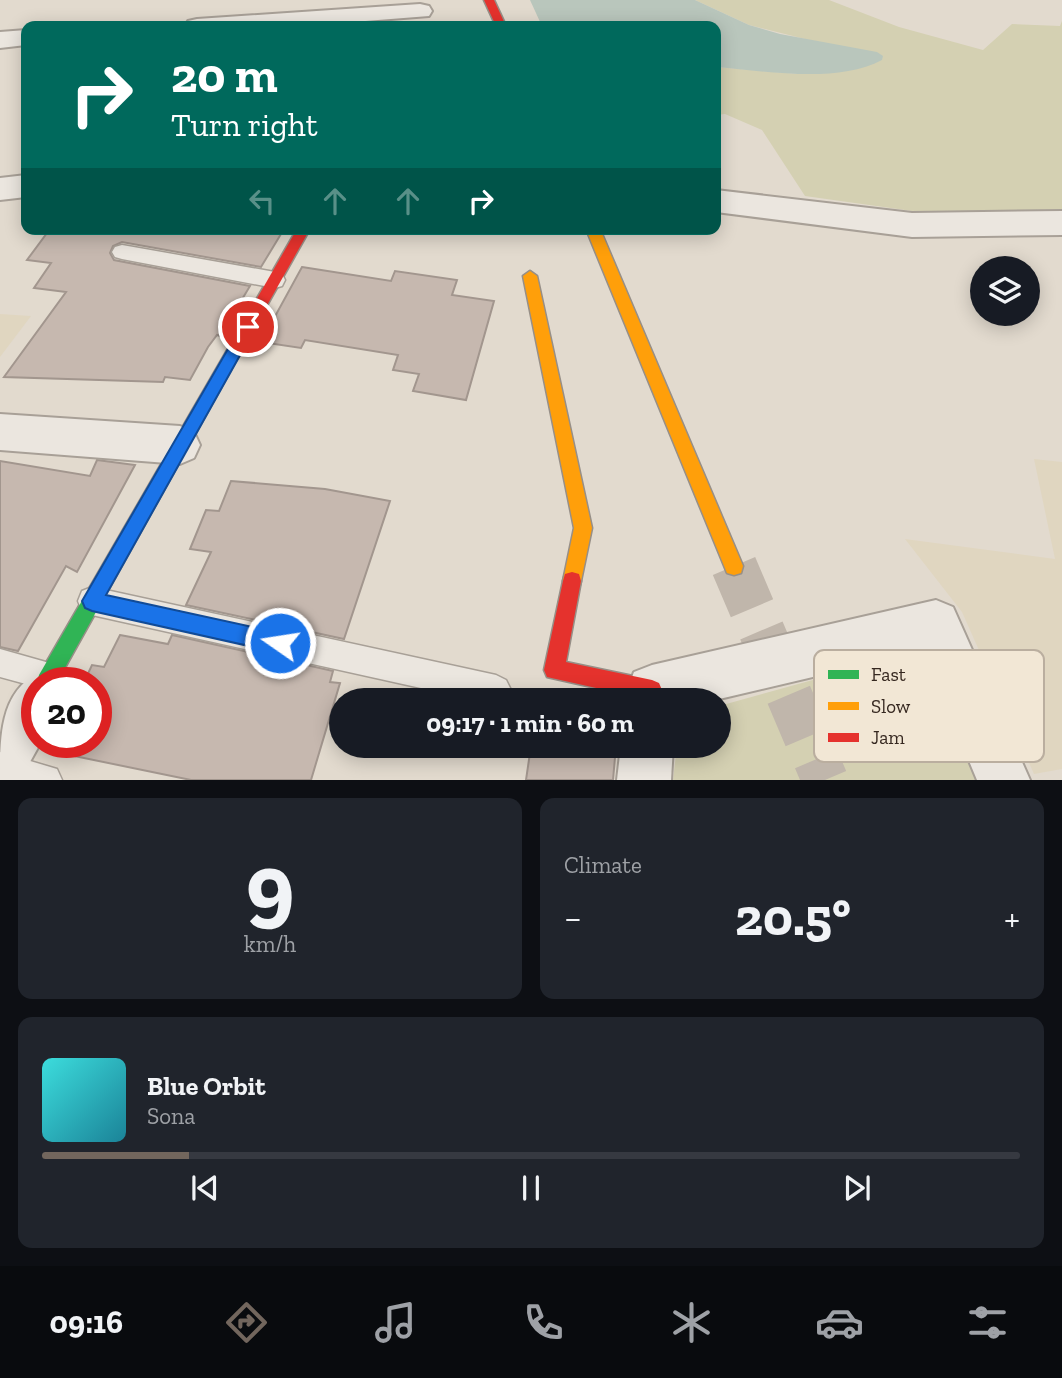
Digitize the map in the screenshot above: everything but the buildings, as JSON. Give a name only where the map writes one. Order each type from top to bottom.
[{"type":"street","points":[[489,0],[499,21]]},
{"type":"street","points":[[276,21],[418,12]]},
{"type":"street","points":[[0,40],[21,38]]},
{"type":"street","points":[[0,189],[21,187]]},
{"type":"street","points":[[721,202],[912,225],[1062,223]]},
{"type":"street","points":[[55,667],[301,235]]},
{"type":"street","points":[[596,235],[734,566]]},
{"type":"street","points":[[530,276],[583,528],[554,670],[624,688]]},
{"type":"street","points":[[0,432],[180,445]]},
{"type":"street","points":[[832,650],[936,624],[947,650]]},
{"type":"street","points":[[679,688],[814,654]]},
{"type":"street","points":[[0,766],[21,728]]},
{"type":"street","points":[[644,779],[646,758]]},
{"type":"street","points":[[997,762],[1004,779]]},
{"type":"lane","points":[[122,252],[275,280]]},
{"type":"lane","points":[[92,601],[487,688]]},
{"type":"lane","points":[[0,663],[21,674]]},
{"type":"lane","points":[[0,766],[46,779]]},
{"type":"shaded area","points":[[530,0],[695,0],[749,25],[780,34],[877,52],[883,56],[882,60],[864,67],[823,74],[721,67],[721,21],[540,21]]},
{"type":"shaded area","points":[[695,0],[829,0],[899,27],[983,50],[1012,24],[1060,26],[1062,21],[1062,213],[912,211],[805,196],[762,130],[721,114],[721,67],[799,74],[851,70],[825,44],[749,25]]},
{"type":"shaded area","points":[[0,314],[31,316],[0,357]]},
{"type":"shaded area","points":[[1034,459],[1062,462],[1062,769],[1034,774],[1029,762],[1044,762],[1044,650],[979,650],[962,612],[905,539],[1055,559]]},
{"type":"shaded area","points":[[814,680],[814,762],[973,762],[980,780],[673,780],[676,758],[731,758],[731,703]]},
{"type":"tunnel","points":[[734,566],[814,754]]},
{"type":"tunnel","points":[[817,762],[825,780]]},
{"type":"traffic: fast","points":[[55,667],[242,337]]},
{"type":"traffic: slow","points":[[596,235],[734,566]]},
{"type":"traffic: slow","points":[[530,276],[583,528],[572,581]]},
{"type":"traffic: jam","points":[[489,0],[499,21]]},
{"type":"traffic: jam","points":[[242,337],[301,235]]},
{"type":"traffic: jam","points":[[572,581],[554,670],[642,688]]},
{"type":"route","points":[[248,327],[92,601],[280,643]]}]
